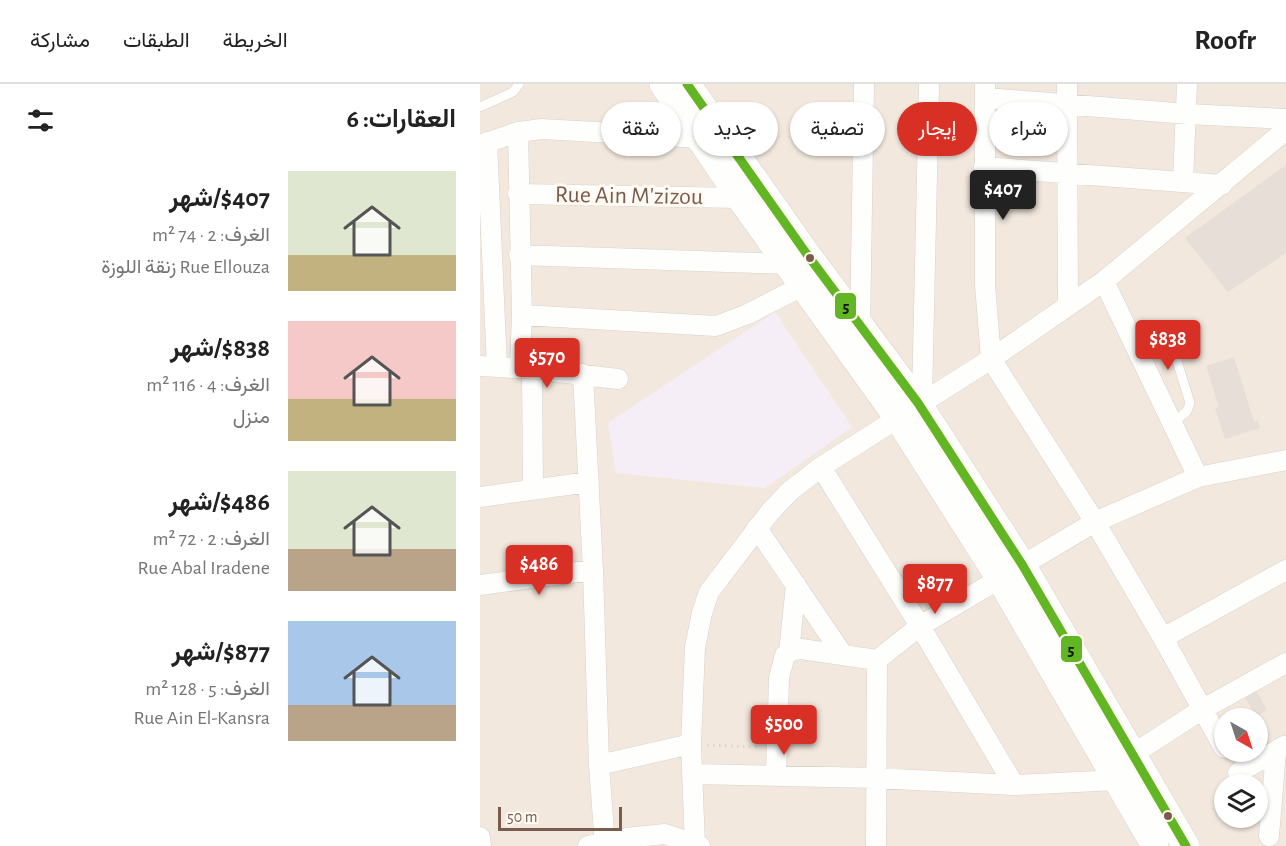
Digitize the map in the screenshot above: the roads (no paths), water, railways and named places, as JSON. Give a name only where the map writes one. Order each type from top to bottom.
[{"type":"street","points":[[663,84],[693,128]]},
{"type":"street","points":[[687,84],[726,142],[861,327],[912,407],[1023,566],[1186,846]]},
{"type":"street","points":[[861,327],[864,84]]},
{"type":"street","points":[[912,407],[929,84]]},
{"type":"street","points":[[1066,102],[1067,84]]},
{"type":"street","points":[[1183,182],[1188,114],[1187,84]]},
{"type":"street","points":[[1054,102],[986,91],[985,285],[991,359],[1095,522],[1214,730]]},
{"type":"street","points":[[1068,104],[1188,114],[1286,118]]},
{"type":"street","points":[[618,379],[526,368],[489,367],[484,143],[518,132],[542,129],[693,138]]},
{"type":"street","points":[[583,374],[593,570],[599,845],[653,834],[687,843],[693,774],[691,744],[695,647],[702,614],[709,592],[757,528],[790,491],[821,467],[912,407],[991,359],[1104,281],[1286,130]]},
{"type":"street","points":[[518,132],[519,255],[533,489]]},
{"type":"street","points":[[712,156],[797,275],[912,407],[1000,579],[1155,846]]},
{"type":"street","points":[[1068,156],[1068,306]]},
{"type":"street","points":[[984,167],[1221,185]]},
{"type":"street","name":"Rue Ain M'zizou","points":[[518,194],[740,198]]},
{"type":"street","points":[[519,255],[797,275]]},
{"type":"street","points":[[522,315],[716,326],[748,314],[797,275]]},
{"type":"street","points":[[1104,281],[1198,477]]},
{"type":"street","points":[[789,652],[801,650],[877,660],[920,626],[1095,522],[1198,477],[1286,460]]},
{"type":"street","points":[[821,467],[920,626],[1014,785]]},
{"type":"street","points":[[480,497],[589,483]]},
{"type":"street","points":[[757,528],[843,655]]},
{"type":"street","points":[[480,585],[593,570]]},
{"type":"street","points":[[1163,638],[1286,570]]},
{"type":"street","points":[[776,775],[779,678],[783,659],[789,652],[796,585]]},
{"type":"street","points":[[876,846],[877,660]]},
{"type":"street","points":[[1132,754],[1203,709],[1286,663]]},
{"type":"street","points":[[599,765],[691,744]]},
{"type":"street","points":[[1247,774],[1281,748]]},
{"type":"street","points":[[1272,841],[1281,748]]},
{"type":"street","points":[[693,774],[875,778],[1014,785],[1118,780]]},
{"type":"street","points":[[480,837],[481,846]]},
{"type":"lane","points":[[480,106],[507,95],[519,84]]},
{"type":"lane","points":[[1128,331],[1161,325],[1168,332],[1190,403],[1187,411],[1173,423]]}]
